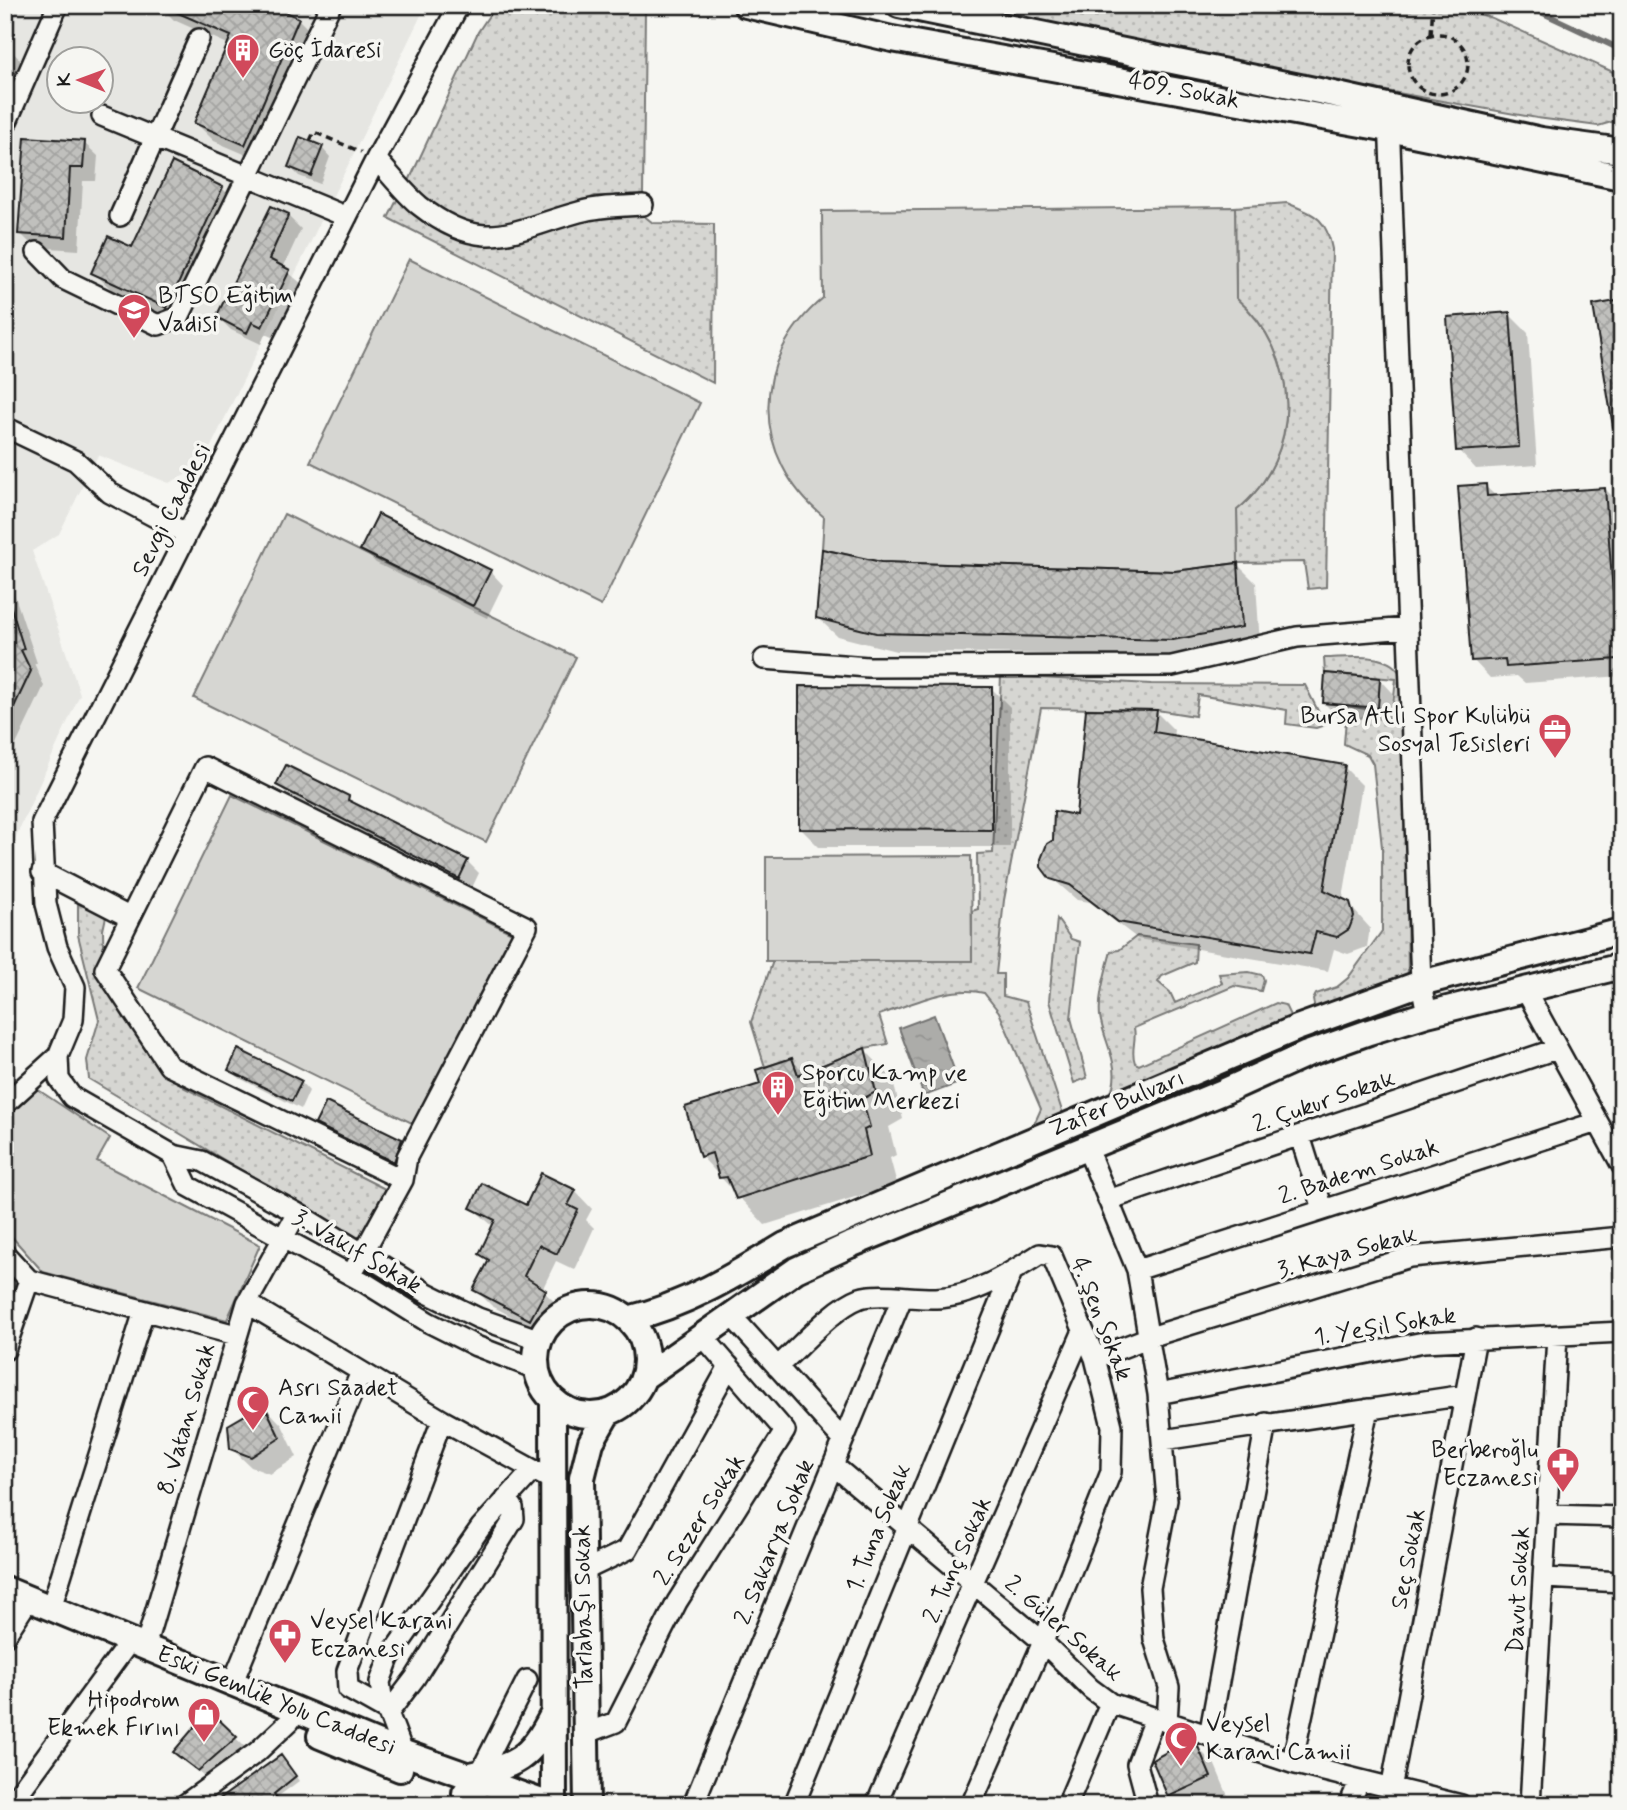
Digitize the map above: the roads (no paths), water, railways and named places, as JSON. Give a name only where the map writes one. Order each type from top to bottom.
[{"type":"main road","name":"409. Sokak","points":[[746,5],[892,38],[1622,151]]},
{"type":"main road","name":"409. Sokak","points":[[898,5],[941,10],[1389,117],[1621,178]]},
{"type":"main road","points":[[892,38],[898,5]]},
{"type":"main road","points":[[1621,178],[1622,163]]},
{"type":"main road","name":"Zafer Bulvarı","points":[[628,1319],[682,1302],[723,1282],[785,1245],[1020,1143],[1072,1125],[1297,1028],[1421,983],[1622,931]]},
{"type":"main road","name":"Zafer Bulvarı","points":[[645,1377],[701,1334],[796,1270],[1307,1054],[1427,1014],[1619,973]]},
{"type":"main road","points":[[587,1304],[605,1306],[628,1319],[644,1341],[647,1359],[645,1377],[636,1393],[624,1405],[607,1414],[588,1416],[569,1412],[553,1401],[542,1387],[536,1368],[540,1340],[555,1317],[570,1308],[587,1304]]},
{"type":"main road","points":[[552,1805],[555,1710],[543,1475],[553,1401]]},
{"type":"main road","name":"Tarlabaşı Sokak","points":[[587,1805],[582,1478],[591,1442],[607,1414]]},
{"type":"main road","name":"Eski Gemlik Yolu Caddesi","points":[[5,1589],[255,1694],[403,1752],[472,1787],[552,1805]]},
{"type":"main road","points":[[255,1694],[290,1721],[357,1753],[472,1787],[496,1805]]},
{"type":"main road","points":[[472,1787],[520,1761],[539,1740],[555,1710]]},
{"type":"street","points":[[5,126],[58,5]]},
{"type":"street","points":[[37,252],[63,279],[158,325],[179,317],[250,176],[330,7],[327,5]]},
{"type":"street","name":"Sevgi Caddesi","points":[[58,1056],[73,1020],[75,987],[57,947],[46,904],[42,872],[42,822],[376,159],[459,5]]},
{"type":"street","points":[[120,216],[200,39]]},
{"type":"street","points":[[102,116],[347,217]]},
{"type":"street","points":[[1389,117],[1421,983],[1427,1014]]},
{"type":"street","points":[[376,159],[419,205],[457,229],[494,237],[520,233],[580,212],[643,205]]},
{"type":"street","points":[[5,427],[76,461],[110,493],[187,534]]},
{"type":"street","points":[[764,659],[868,667],[1171,666],[1297,637],[1408,628]]},
{"type":"street","points":[[351,1275],[403,1180],[407,1157],[527,927],[205,767],[105,969],[169,1066],[403,1180]]},
{"type":"street","points":[[42,872],[130,917]]},
{"type":"street","points":[[1526,991],[1620,1161]]},
{"type":"street","name":"2. Çukur Sokak","points":[[1108,1200],[1556,1049]]},
{"type":"street","points":[[5,1104],[58,1056]]},
{"type":"street","points":[[58,1056],[59,1079],[72,1097]]},
{"type":"street","name":"3. Vakıf Sokak","points":[[30,1082],[44,1082],[173,1155],[202,1161],[297,1213],[428,1293],[478,1318],[540,1340]]},
{"type":"street","name":"2. Badem Sokak","points":[[1137,1270],[1597,1122]]},
{"type":"street","points":[[1300,1136],[1323,1209]]},
{"type":"street","points":[[1087,1148],[1137,1270],[1150,1337],[1163,1440],[1167,1500],[1150,1588],[1154,1639],[1169,1687],[1161,1721],[1138,1764],[1148,1805]]},
{"type":"street","name":"3. Vakıf Sokak","points":[[173,1155],[188,1185],[351,1275],[428,1322],[476,1346],[536,1368]]},
{"type":"street","name":"8. Vatan Sokak","points":[[10,1805],[137,1644],[203,1461],[247,1303],[297,1213]]},
{"type":"street","name":"3. Kaya Sokak","points":[[1095,1358],[1150,1337],[1410,1257],[1622,1237]]},
{"type":"street","points":[[5,1254],[29,1280],[236,1335]]},
{"type":"street","name":"4. Şen Sokak","points":[[777,1367],[848,1303],[864,1297],[940,1298],[965,1292],[1012,1272],[1040,1254],[1052,1256],[1082,1333],[1095,1358],[1112,1426],[1111,1472],[1044,1642],[971,1805]]},
{"type":"street","name":"1. Tuna Sokak","points":[[793,1805],[1012,1272]]},
{"type":"street","points":[[5,1350],[29,1280]]},
{"type":"street","name":"2. Sakarya Sokak","points":[[693,1805],[902,1298]]},
{"type":"street","points":[[247,1303],[442,1420],[543,1475],[506,1499],[481,1527],[389,1658],[380,1682],[382,1697],[403,1752]]},
{"type":"street","points":[[5,1636],[40,1604],[144,1311]]},
{"type":"street","points":[[730,1314],[843,1440]]},
{"type":"street","name":"1. Yeşil Sokak","points":[[1158,1394],[1424,1342],[1622,1332]]},
{"type":"street","name":"2. Tunç Sokak","points":[[876,1805],[975,1584],[1082,1333]]},
{"type":"street","name":"2. Sezer Sokak","points":[[587,1733],[616,1722],[677,1602],[785,1431],[701,1334]]},
{"type":"street","name":"Davut Sokak","points":[[1530,1805],[1557,1336]]},
{"type":"street","name":"Seç Sokak","points":[[1391,1789],[1476,1338]]},
{"type":"street","points":[[583,1571],[627,1550],[729,1366]]},
{"type":"street","points":[[232,1684],[361,1372]]},
{"type":"street","points":[[1163,1440],[1465,1395]]},
{"type":"street","points":[[1292,1763],[1368,1409]]},
{"type":"street","points":[[389,1712],[348,1689],[347,1671],[442,1420]]},
{"type":"street","points":[[1209,1736],[1266,1423]]},
{"type":"street","name":"2. Güler Sokak","points":[[833,1465],[1044,1642],[1091,1689],[1110,1703],[1292,1763],[1359,1782],[1461,1805]]},
{"type":"street","points":[[389,1712],[422,1667],[514,1519],[513,1507],[506,1499]]},
{"type":"street","points":[[1548,1515],[1622,1517]]},
{"type":"street","points":[[1545,1578],[1622,1582]]},
{"type":"street","points":[[472,1787],[527,1680]]},
{"type":"street","points":[[1067,1805],[1110,1703]]},
{"type":"street","points":[[184,1805],[257,1752],[290,1721]]},
{"type":"street","points":[[1349,1805],[1359,1782]]},
{"type":"water","points":[[934,1015],[959,1083],[924,1096],[899,1028]]},
{"type":"waterway","points":[[1526,5],[1622,50]]},
{"type":"place","name":"Göç İdaresi","points":[[243,80]]},
{"type":"place","name":"BTSO Eğitim Vadisi","points":[[134,340]]},
{"type":"place","name":"Bursa Atlı Spor Kulübü Sosyal Tesisleri","points":[[1555,760]]},
{"type":"place","name":"Sporcu Kamp ve Eğitim Merkezi","points":[[778,1117]]},
{"type":"place","name":"Asrı Saadet Camii","points":[[253,1432]]},
{"type":"place","name":"Berberoğlu Eczanesi","points":[[1563,1494]]},
{"type":"place","name":"Veysel Karani Eczanesi","points":[[285,1665]]},
{"type":"place","name":"Hipodrom Ekmek Fırını","points":[[204,1744]]},
{"type":"place","name":"Veysel Karani Camii","points":[[1181,1768]]}]
